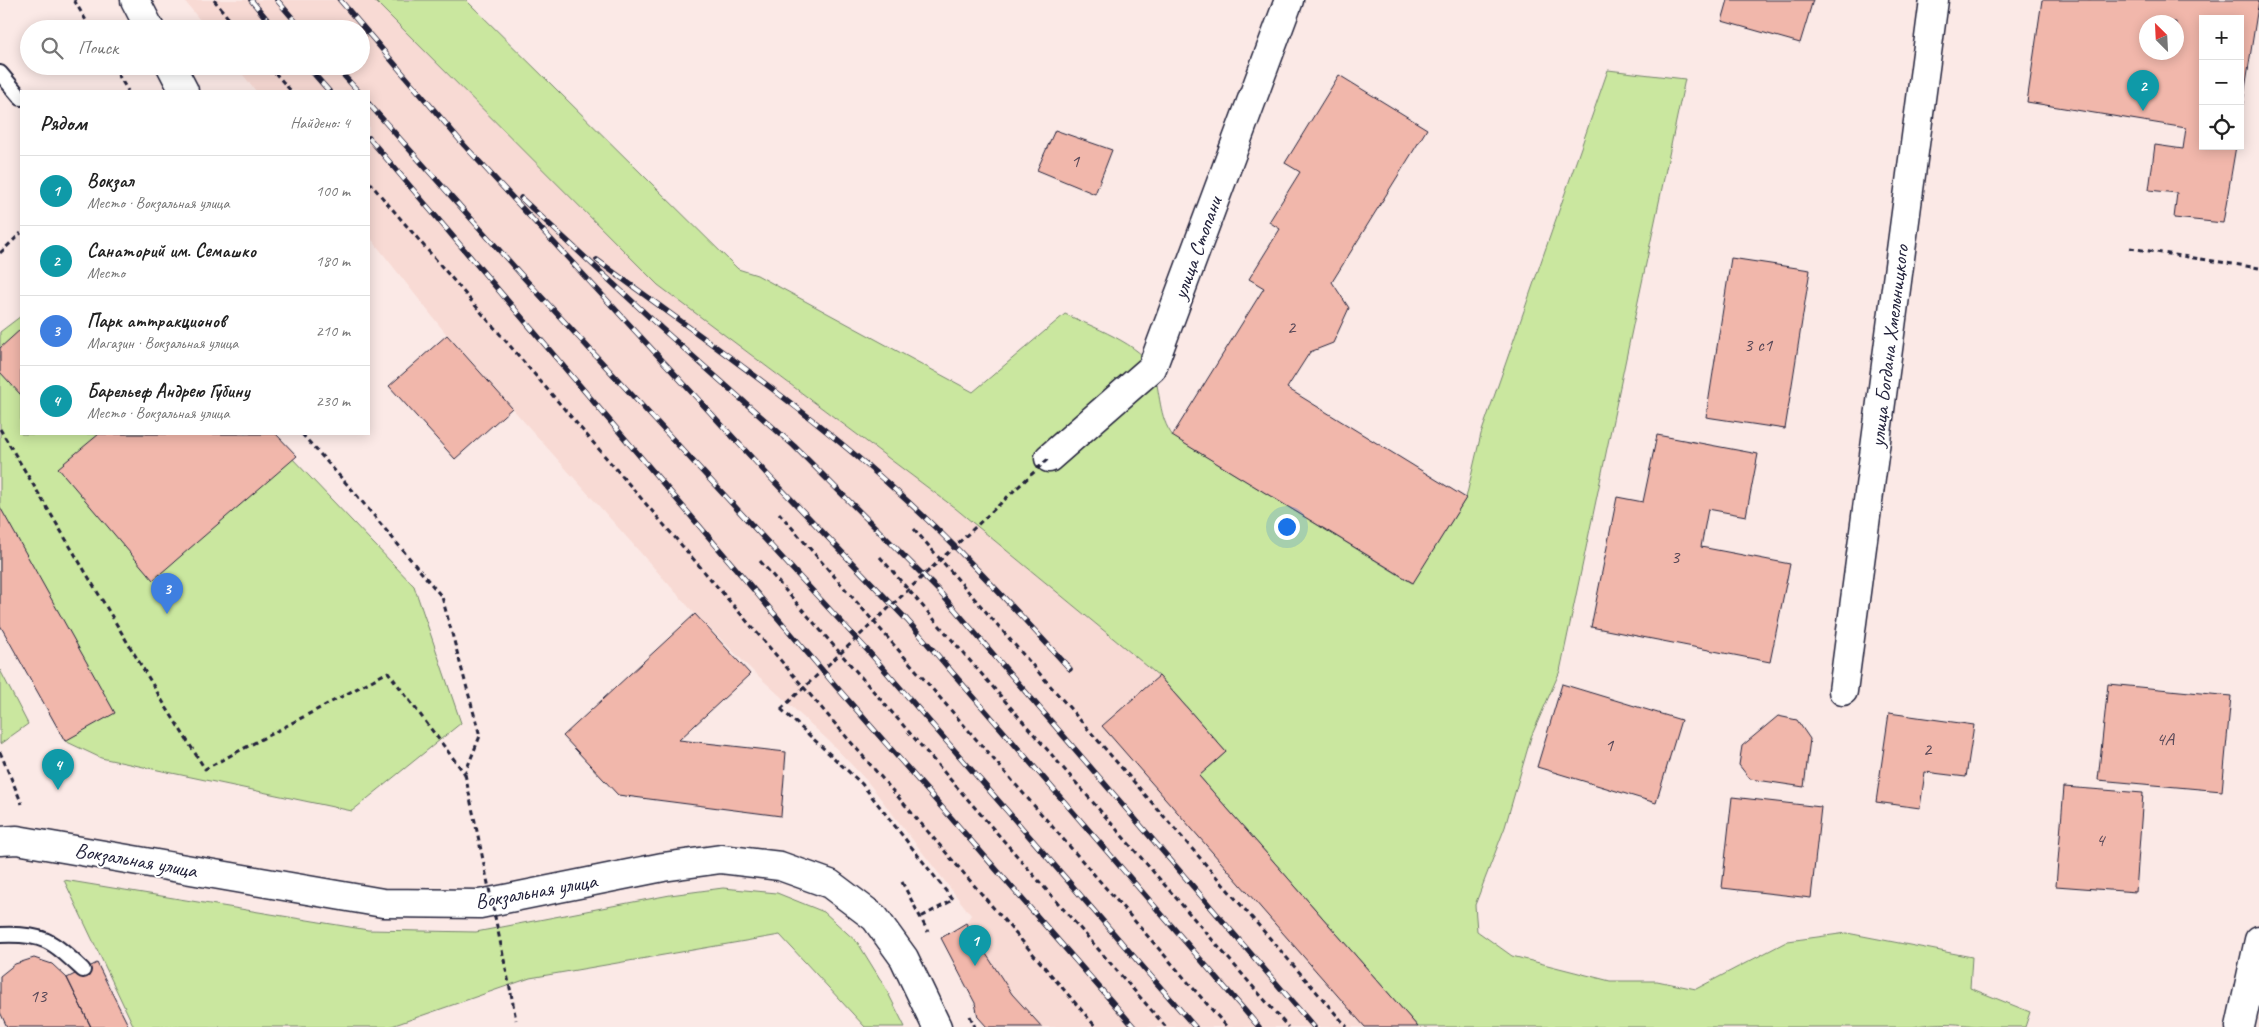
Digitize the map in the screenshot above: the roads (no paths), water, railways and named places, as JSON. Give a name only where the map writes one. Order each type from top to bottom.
[{"type":"street","points":[[135,0],[145,20]]},
{"type":"street","name":"улица Стопани","points":[[1049,458],[1152,368],[1289,0]]},
{"type":"street","name":"улица Богдана Хмельницкого","points":[[1843,691],[1934,0]]},
{"type":"street","points":[[175,75],[183,90]]},
{"type":"street","name":"Вокзальная улица","points":[[0,841],[17,840],[383,903],[480,904],[663,868],[721,859],[780,866],[830,884],[875,918],[904,958],[937,1027]]},
{"type":"street","points":[[2240,1027],[2259,940]]},
{"type":"lane","points":[[0,73],[20,97]]},
{"type":"lane","points":[[0,935],[25,934],[54,943],[83,970]]},
{"type":"railway","points":[[251,0],[268,20]]},
{"type":"railway","points":[[277,0],[294,20]]},
{"type":"railway","points":[[340,0],[357,20]]},
{"type":"railway","points":[[370,35],[464,145],[766,473],[907,620],[1259,1027]]},
{"type":"railway","points":[[315,75],[328,90]]},
{"type":"railway","points":[[343,75],[357,90]]},
{"type":"railway","points":[[370,105],[525,279],[869,652],[1195,1027]]},
{"type":"railway","points":[[370,139],[834,684],[1134,1027]]},
{"type":"railway","points":[[521,198],[661,328],[794,446],[938,590],[1314,1027]]},
{"type":"railway","points":[[597,260],[748,371],[858,457],[916,509],[962,554],[1070,669]]},
{"type":"place","name":"Санаторий им. Семашко","points":[[2143,111]]},
{"type":"place","name":"Парк аттракционов","points":[[167,614]]},
{"type":"place","name":"Барельеф Андрею Губину","points":[[58,790]]},
{"type":"place","name":"Вокзал","points":[[975,966]]}]
